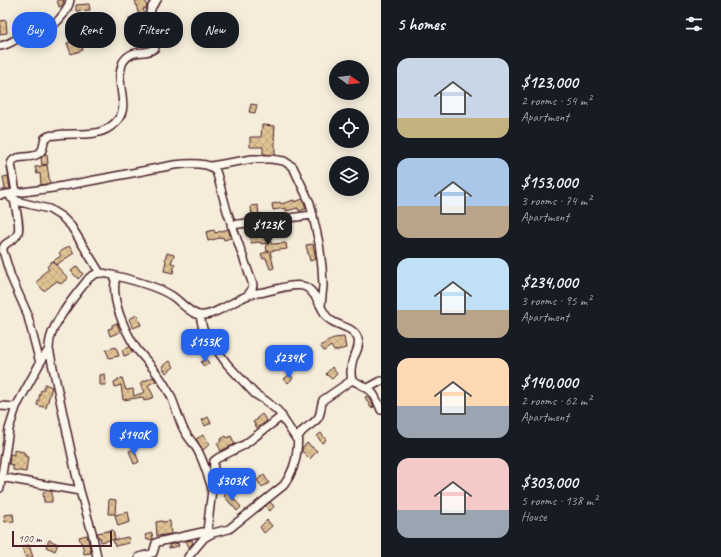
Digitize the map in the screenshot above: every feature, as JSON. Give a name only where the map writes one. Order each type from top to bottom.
[{"type":"street","points":[[0,46],[5,46],[20,37],[45,32],[58,20],[65,11],[70,0]]},
{"type":"street","points":[[40,363],[27,314],[11,277],[2,251],[4,245],[13,240],[18,232],[18,220],[10,195],[11,164],[15,158],[34,156],[39,153],[43,148],[45,138],[48,136],[65,133],[97,133],[106,130],[119,119],[122,115],[123,106],[120,70],[122,64],[133,53],[150,52],[155,48],[156,41],[150,17],[150,10],[152,5],[157,0]]},
{"type":"street","points":[[10,195],[174,165],[184,164],[210,166],[252,159],[284,161],[293,167],[310,203],[319,243],[322,267],[323,286],[321,305]]},
{"type":"street","points":[[210,166],[215,169],[217,174],[231,225],[253,285],[264,292]]},
{"type":"street","points":[[10,195],[20,202],[49,209],[62,217],[71,226],[100,273]]},
{"type":"street","points":[[231,225],[313,215]]},
{"type":"street","points":[[97,557],[92,532],[80,491],[49,349],[52,333],[60,318],[89,278],[94,274],[100,273],[116,276],[157,288],[170,295],[200,316],[212,314],[248,295],[293,286],[302,286],[307,288],[321,305],[327,317],[332,322],[352,330],[356,334],[358,338],[358,348],[351,367],[350,375],[352,380],[373,392],[381,410]]},
{"type":"street","points":[[116,276],[114,290],[116,303],[122,320],[136,348],[155,371],[170,395],[186,435],[199,452],[211,485],[212,490],[208,534],[188,557]]},
{"type":"street","points":[[248,295],[253,285]]},
{"type":"street","points":[[200,316],[206,335],[227,364],[255,394],[272,405],[282,416],[292,432],[299,437]]},
{"type":"street","points":[[0,488],[9,429],[16,408],[49,349]]},
{"type":"street","points":[[139,557],[153,554],[156,543],[158,542],[229,529],[284,485],[295,463],[299,437],[317,420],[323,400],[352,380]]},
{"type":"street","points":[[368,388],[381,381]]},
{"type":"street","points":[[0,406],[16,408]]},
{"type":"street","points":[[211,485],[214,461],[244,445],[282,416]]},
{"type":"street","points":[[1,477],[80,491]]},
{"type":"building","points":[[57,0],[64,0],[62,6],[59,7]]},
{"type":"building","points":[[135,0],[145,0],[147,7],[143,9],[144,12],[138,12]]},
{"type":"building","points":[[89,4],[90,10],[76,11],[76,5]]},
{"type":"building","points":[[6,20],[7,33],[0,34],[0,21]]},
{"type":"building","points":[[69,48],[82,48],[83,50],[71,54]]},
{"type":"building","points":[[251,104],[257,105],[255,113],[249,112]]},
{"type":"building","points":[[262,125],[275,126],[275,155],[263,154],[263,147],[250,147],[250,137],[261,137]]},
{"type":"building","points":[[47,154],[48,164],[42,165],[41,158]]},
{"type":"building","points":[[47,165],[50,183],[41,185],[40,173],[37,174],[35,167]]},
{"type":"building","points":[[8,176],[10,189],[5,189],[3,177]]},
{"type":"building","points":[[303,199],[306,209],[299,211],[298,208],[286,211],[286,208],[273,210],[272,204],[280,202],[281,204],[294,200],[294,202]]},
{"type":"building","points":[[258,205],[259,217],[252,217],[251,206]]},
{"type":"building","points":[[228,229],[231,238],[224,240],[223,237],[208,241],[206,232],[214,230],[215,233]]},
{"type":"building","points":[[270,233],[271,244],[286,243],[287,249],[270,251],[274,268],[270,269],[266,258],[263,259],[261,254],[267,252],[266,243],[251,243],[250,235]]},
{"type":"building","points":[[313,244],[316,259],[310,261],[306,245]]},
{"type":"building","points":[[69,246],[74,253],[56,265],[53,261],[61,256],[59,253]]},
{"type":"building","points":[[167,253],[174,255],[171,263],[175,264],[173,273],[164,271]]},
{"type":"building","points":[[52,261],[68,278],[61,284],[57,281],[44,291],[36,282],[42,277],[41,275],[49,269],[47,267]]},
{"type":"building","points":[[77,266],[83,274],[78,279],[71,271]]},
{"type":"building","points":[[137,315],[141,325],[133,328],[129,319]]},
{"type":"building","points":[[117,323],[120,332],[110,336],[108,329],[112,328],[112,325]]},
{"type":"building","points":[[192,336],[201,349],[196,352],[187,339]]},
{"type":"building","points":[[344,337],[346,348],[334,351],[331,346],[324,351],[320,346],[334,338]]},
{"type":"building","points":[[116,347],[119,356],[109,358],[106,350]]},
{"type":"building","points":[[130,347],[132,353],[124,356],[122,350]]},
{"type":"building","points":[[206,359],[209,363],[204,367],[201,362]]},
{"type":"building","points":[[170,361],[174,367],[166,373],[162,366]]},
{"type":"building","points":[[332,367],[337,374],[332,379],[326,374]]},
{"type":"building","points":[[105,374],[106,385],[100,385],[100,375]]},
{"type":"building","points":[[290,374],[293,378],[288,383],[284,379]]},
{"type":"building","points":[[153,377],[156,381],[148,385],[154,397],[144,401],[143,397],[123,400],[121,385],[115,387],[114,382],[122,378],[126,390],[133,389],[134,396],[145,392],[140,383]]},
{"type":"building","points":[[45,384],[52,387],[46,408],[37,405],[41,390],[43,391]]},
{"type":"building","points":[[368,396],[374,407],[371,408],[365,397]]},
{"type":"building","points":[[262,414],[267,421],[257,428],[253,422]]},
{"type":"building","points":[[208,417],[211,423],[205,426],[202,420]]},
{"type":"building","points":[[321,433],[326,440],[322,443],[317,436]]},
{"type":"building","points":[[203,435],[210,444],[203,450],[196,439]]},
{"type":"building","points":[[226,436],[227,438],[231,436],[235,444],[221,451],[217,443]]},
{"type":"building","points":[[307,443],[317,451],[310,459],[302,451],[302,448]]},
{"type":"building","points":[[134,449],[139,462],[134,464],[129,451]]},
{"type":"building","points":[[14,450],[24,452],[24,454],[26,454],[25,456],[28,457],[26,472],[13,470],[13,465],[9,464],[10,454],[14,455]]},
{"type":"building","points":[[264,475],[269,483],[262,487],[257,480]]},
{"type":"building","points":[[52,491],[52,502],[44,502],[43,492]]},
{"type":"building","points":[[228,492],[241,507],[237,511],[224,496]]},
{"type":"building","points":[[109,499],[116,500],[115,514],[108,514]]},
{"type":"building","points":[[270,502],[274,506],[270,511],[265,506]]},
{"type":"building","points":[[128,512],[130,522],[118,526],[115,515]]},
{"type":"building","points":[[13,514],[14,521],[5,522],[4,515]]},
{"type":"building","points":[[267,520],[272,526],[264,533],[260,527]]},
{"type":"building","points":[[170,521],[171,534],[157,536],[156,522]]},
{"type":"building","points":[[113,530],[115,539],[101,542],[100,537],[98,538],[97,533]]},
{"type":"building","points":[[152,533],[153,539],[147,540],[145,535]]},
{"type":"building","points":[[87,535],[91,553],[84,554],[79,537]]},
{"type":"building","points":[[128,537],[129,543],[115,546],[113,540]]},
{"type":"building","points":[[49,540],[58,544],[55,551],[46,547]]},
{"type":"building","points":[[192,540],[193,543],[189,547],[186,541]]},
{"type":"building","points":[[178,543],[179,546],[169,548],[169,545]]},
{"type":"building","points":[[29,545],[33,557],[25,557],[22,547]]}]
